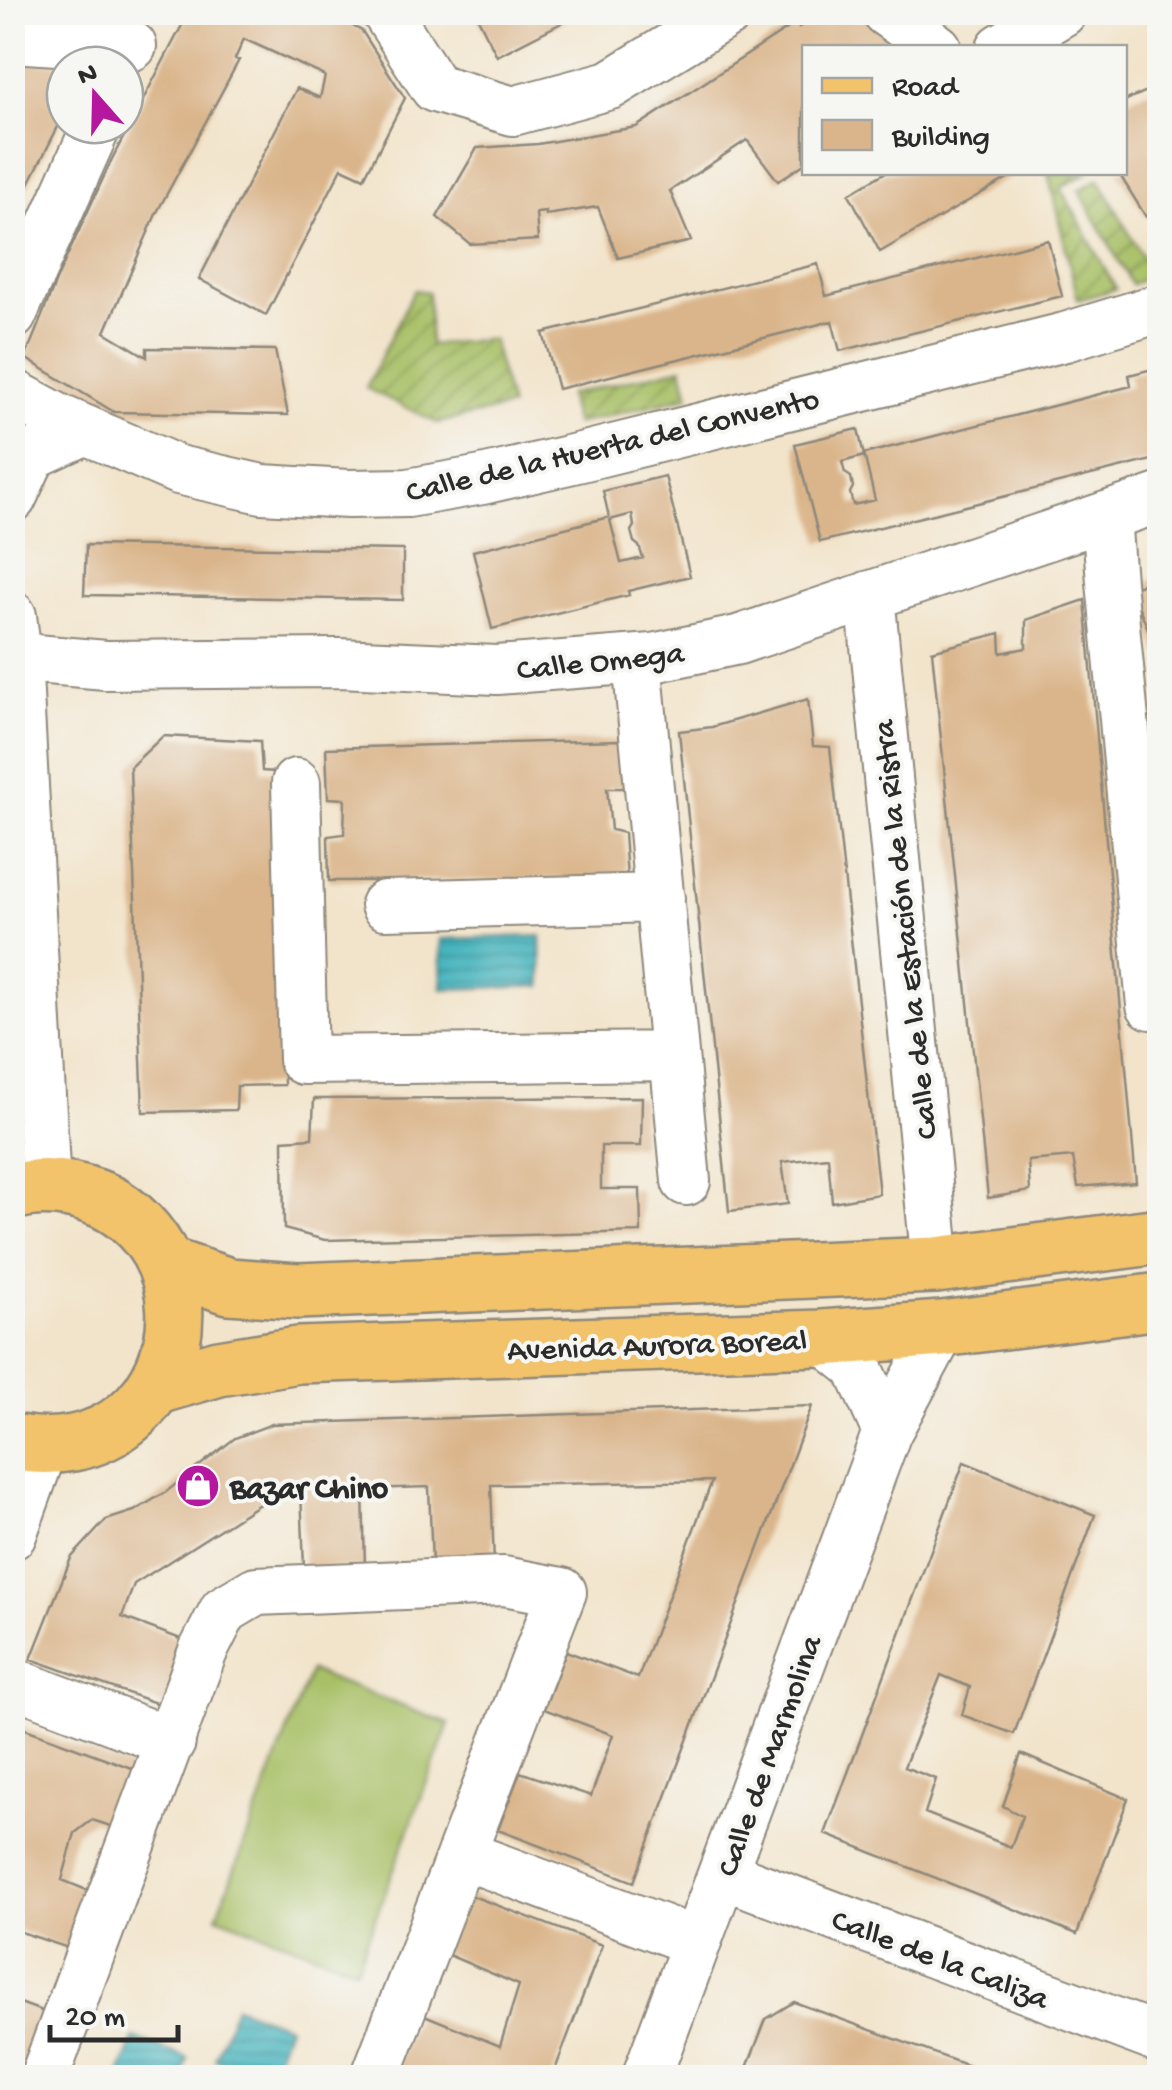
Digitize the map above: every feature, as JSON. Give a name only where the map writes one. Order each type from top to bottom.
[{"type":"main road","points":[[28,1444],[77,1443],[108,1430],[135,1411],[157,1386],[170,1357],[176,1326],[175,1294],[166,1265],[150,1238],[130,1217],[105,1200],[76,1190],[30,1189]]},
{"type":"main road","name":"Avenida Aurora Boreal","points":[[166,1265],[228,1286],[298,1291],[936,1265],[1160,1236]]},
{"type":"main road","name":"Avenida Aurora Boreal","points":[[157,1386],[219,1368],[298,1354],[822,1338],[942,1329],[1160,1301]]},
{"type":"street","points":[[386,12],[435,88],[513,111],[610,84],[729,12]]},
{"type":"street","points":[[886,12],[932,45]]},
{"type":"street","points":[[1006,45],[1062,12]]},
{"type":"street","points":[[12,38],[136,41]]},
{"type":"street","points":[[12,315],[88,145]]},
{"type":"street","name":"Calle de la Huerta del Convento","points":[[12,393],[178,470],[262,489],[408,493],[581,457],[1066,337],[1160,308]]},
{"type":"street","points":[[12,498],[32,455],[86,430]]},
{"type":"street","name":"Calle Omega","points":[[14,643],[106,665],[340,662],[498,670],[636,660],[738,640],[1160,498]]},
{"type":"street","points":[[1106,516],[1144,758],[1150,1004],[1160,1004]]},
{"type":"street","name":"Calle de la Estación de la Ristra","points":[[870,595],[936,1265]]},
{"type":"street","points":[[14,643],[30,1189]]},
{"type":"street","points":[[636,660],[686,1181]]},
{"type":"street","points":[[296,783],[303,1060],[674,1056]]},
{"type":"street","points":[[385,905],[660,898]]},
{"type":"street","name":"Calle de Marmolina","points":[[646,2078],[887,1432],[942,1329]]},
{"type":"street","points":[[822,1338],[858,1367],[887,1432]]},
{"type":"street","points":[[12,1535],[28,1444]]},
{"type":"street","points":[[44,2078],[204,1652],[224,1610],[256,1591],[504,1581],[562,1592],[375,2078]]},
{"type":"street","points":[[12,1682],[171,1742]]},
{"type":"street","points":[[461,1854],[697,1942]]},
{"type":"street","name":"Calle de la Caliza","points":[[723,1874],[1160,2039]]},
{"type":"green space","points":[[1048,175],[1084,175],[1061,188],[1116,289],[1078,300]]},
{"type":"green space","points":[[1099,179],[1152,274],[1132,285],[1079,190]]},
{"type":"green space","points":[[414,290],[428,292],[430,345],[492,339],[510,407],[437,423],[366,388]]},
{"type":"green space","points":[[682,367],[689,396],[575,424],[568,395]]},
{"type":"green space","points":[[310,1671],[449,1724],[356,1969],[217,1916]]},
{"type":"water","points":[[541,936],[542,986],[442,989],[440,939]]},
{"type":"water","points":[[235,2006],[288,2026],[269,2077],[215,2059]]},
{"type":"water","points":[[134,2038],[188,2058],[181,2077],[119,2077]]},
{"type":"building","points":[[189,12],[326,12],[362,31],[405,98],[364,178],[342,168],[266,315],[199,279],[297,88],[320,98],[325,76],[244,39],[235,59],[239,60],[156,214],[105,332],[147,357],[147,348],[275,350],[288,415],[114,412],[25,358],[58,276],[119,145],[145,145],[145,96]]},
{"type":"building","points":[[475,12],[583,12],[497,56]]},
{"type":"building","points":[[821,12],[855,12],[901,45],[802,45],[802,165],[778,181],[747,140],[670,191],[691,241],[618,258],[598,207],[536,213],[538,240],[470,244],[437,217],[477,148],[538,144],[636,127],[796,23],[799,27]]},
{"type":"building","points":[[12,61],[45,63],[45,145],[49,145],[12,217]]},
{"type":"building","points":[[1149,90],[1160,108],[1160,211],[1146,217],[1120,175],[1127,175],[1127,100]]},
{"type":"building","points":[[881,175],[1013,175],[880,252],[849,194]]},
{"type":"building","points":[[1048,240],[1062,296],[840,351],[832,321],[558,389],[543,333],[818,264],[826,296]]},
{"type":"building","points":[[1160,367],[1160,458],[820,542],[795,444],[858,429],[864,456],[842,462],[845,473],[851,477],[853,505],[875,500],[864,454],[1131,386],[1129,375]]},
{"type":"building","points":[[665,476],[690,576],[492,629],[473,551],[609,517],[603,491]],"holes":[[[632,514],[634,542],[643,558],[621,563],[610,520]]]},
{"type":"building","points":[[86,545],[403,550],[403,600],[84,595]]},
{"type":"building","points":[[1160,576],[1160,656],[1159,656],[1131,588]]},
{"type":"building","points":[[1085,600],[1136,1182],[1078,1187],[1073,1157],[1028,1161],[1030,1191],[988,1198],[932,651],[1000,633],[1001,653],[1026,648],[1026,620]]},
{"type":"building","points":[[808,699],[813,746],[830,747],[879,1194],[832,1202],[828,1157],[782,1162],[788,1204],[729,1211],[679,731],[712,727]]},
{"type":"building","points":[[163,736],[260,741],[262,771],[276,772],[284,1085],[237,1086],[236,1110],[143,1112],[130,767]]},
{"type":"building","points":[[621,740],[625,788],[607,788],[611,830],[624,833],[627,879],[329,881],[328,836],[344,834],[345,799],[328,798],[326,748]]},
{"type":"building","points":[[642,1097],[641,1146],[601,1146],[601,1189],[640,1189],[641,1232],[325,1240],[284,1229],[283,1140],[312,1138],[314,1099]]},
{"type":"building","points":[[812,1406],[634,1882],[498,1830],[520,1772],[591,1796],[613,1735],[544,1709],[566,1651],[638,1678],[712,1481],[491,1485],[494,1563],[432,1565],[429,1487],[363,1489],[365,1567],[304,1568],[301,1490],[280,1491],[134,1584],[122,1617],[194,1644],[167,1707],[31,1659],[71,1558],[106,1520],[134,1511],[166,1492],[235,1438],[272,1424]]},
{"type":"building","points":[[964,1462],[1095,1515],[1014,1734],[962,1715],[970,1687],[941,1675],[904,1767],[936,1779],[925,1813],[1011,1847],[1022,1816],[1003,1806],[1021,1754],[1128,1799],[1077,1934],[825,1834]]},
{"type":"building","points":[[12,1724],[145,1773],[123,1830],[92,1820],[75,1833],[62,1880],[94,1893],[74,1950],[12,1929]]},
{"type":"building","points":[[462,1892],[602,1945],[552,2078],[405,2078],[394,2073],[417,2012],[500,2046],[519,1985],[439,1951]]},
{"type":"building","points":[[12,2000],[47,2013],[21,2078],[12,2078]]},
{"type":"building","points":[[794,2002],[999,2078],[743,2078],[766,2019]]},
{"type":"place","name":"Bazar Chino","points":[[198,1486]]}]
